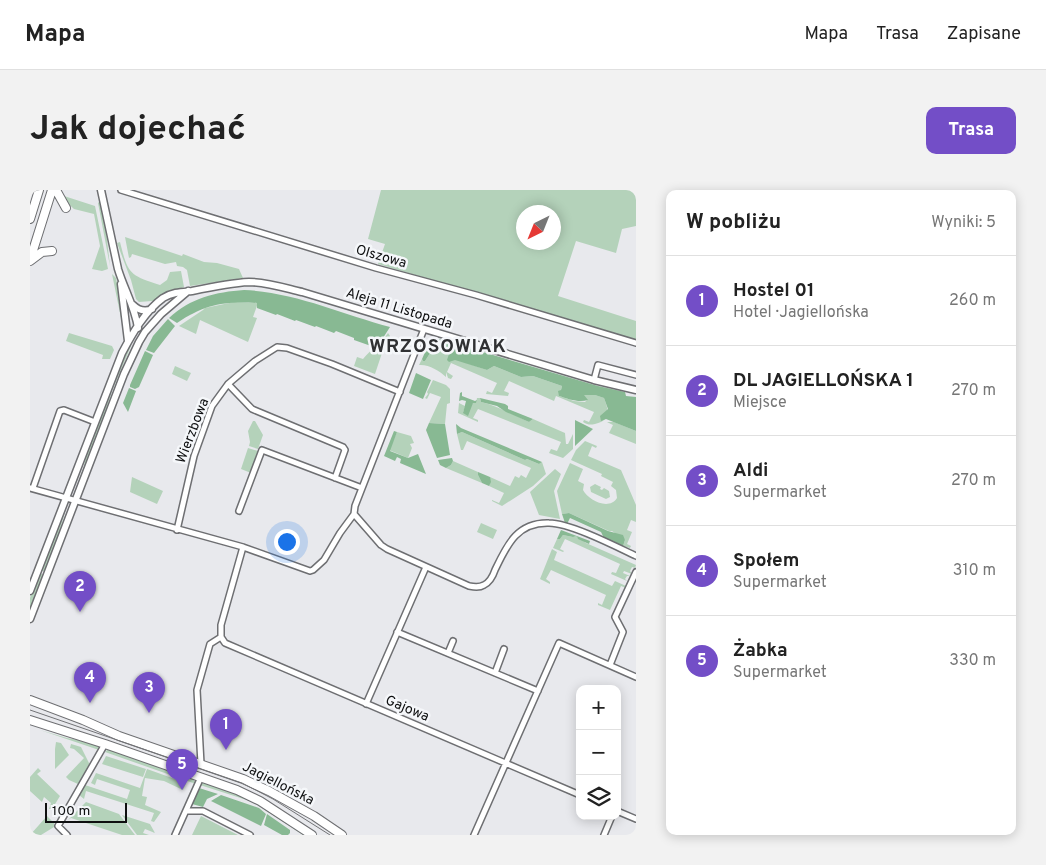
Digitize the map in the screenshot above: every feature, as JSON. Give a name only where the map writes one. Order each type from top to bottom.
[{"type":"main road","points":[[30,219],[39,190]]},
{"type":"main road","points":[[30,261],[52,190]]},
{"type":"main road","points":[[56,190],[66,208]]},
{"type":"main road","points":[[30,261],[42,252],[52,251]]},
{"type":"main road","name":"Jagiellońska","points":[[30,700],[119,736],[243,779],[321,820],[342,835]]},
{"type":"main road","name":"Jagiellońska","points":[[30,720],[237,790],[260,801],[312,835]]},
{"type":"street","points":[[101,190],[111,242],[121,280],[128,342]]},
{"type":"street","name":"Olszowa","points":[[121,190],[376,268],[476,295],[636,343]]},
{"type":"street","points":[[121,280],[133,306],[139,342]]},
{"type":"street","name":"Aleja 11 Listopada","points":[[30,591],[128,342],[152,309],[165,297],[177,292],[231,283],[251,282],[271,285],[594,380],[634,389]]},
{"type":"street","points":[[30,619],[124,374],[139,342],[151,325],[188,291]]},
{"type":"street","points":[[133,306],[141,310],[152,309]]},
{"type":"street","points":[[127,320],[138,327],[146,328],[151,325]]},
{"type":"street","points":[[95,422],[64,410],[60,411],[31,488],[176,530],[243,547],[310,571],[314,570],[324,560],[354,514],[355,506],[424,329]]},
{"type":"street","name":"Wierzbowa","points":[[176,530],[194,456],[212,406],[228,384],[255,361],[277,347],[287,348],[332,364],[400,392]]},
{"type":"street","points":[[594,380],[598,365],[636,375]]},
{"type":"street","points":[[228,384],[252,409],[344,448],[335,478]]},
{"type":"street","points":[[240,510],[262,450],[362,488]]},
{"type":"street","points":[[354,514],[381,545],[469,586],[483,586],[489,582],[514,536],[530,526],[540,523],[562,524],[636,556]]},
{"type":"street","points":[[201,764],[197,690],[210,644],[214,640],[221,638],[221,625],[243,547]]},
{"type":"street","points":[[366,704],[426,567]]},
{"type":"street","points":[[610,665],[623,632],[615,617],[636,572]]},
{"type":"street","points":[[397,632],[538,692]]},
{"type":"street","name":"Gajowa","points":[[221,638],[225,643],[576,793]]},
{"type":"street","points":[[448,653],[453,641]]},
{"type":"street","points":[[474,835],[559,643],[636,677]]},
{"type":"street","points":[[495,673],[504,649]]},
{"type":"street","points":[[67,835],[58,826],[105,744]]},
{"type":"street","points":[[175,835],[201,777]]},
{"type":"street","points":[[187,811],[203,811],[250,835]]},
{"type":"street","points":[[621,812],[636,818]]},
{"type":"street","points":[[604,835],[610,820]]},
{"type":"green space","points":[[381,190],[636,190],[636,226],[622,229],[616,253],[576,241],[558,296],[636,321],[636,340],[378,264],[385,244],[368,239]]},
{"type":"green space","points":[[64,196],[95,206],[108,269],[102,271],[92,269],[100,246],[94,214],[74,209],[63,199]]},
{"type":"green space","points":[[100,201],[106,231],[110,266],[98,203]]},
{"type":"green space","points":[[125,237],[182,256],[183,254],[204,262],[217,263],[239,269],[243,278],[190,286],[187,270],[177,266],[176,262],[165,264],[132,254],[129,258]]},
{"type":"green space","points":[[120,242],[125,261],[131,272],[142,279],[160,285],[167,280],[170,272],[181,271],[184,287],[173,291],[154,303],[152,301],[139,302],[136,299],[117,243]]},
{"type":"green space","points":[[112,274],[116,278],[124,319],[121,318]]},
{"type":"green space","points":[[244,290],[300,299],[390,327],[383,338],[371,346],[336,331],[334,333],[257,308],[257,303],[225,303],[215,305],[177,323],[169,318],[186,305],[204,297],[223,292]]},
{"type":"green space","points":[[234,302],[258,303],[253,317],[257,318],[248,342],[200,320],[196,334],[179,326],[205,308]]},
{"type":"green space","points":[[168,319],[175,326],[154,353],[146,350],[153,336]]},
{"type":"green space","points":[[69,333],[112,346],[114,350],[110,359],[102,359],[103,355],[66,341]]},
{"type":"green space","points":[[388,333],[390,336],[388,343],[384,347],[375,374],[354,366],[357,357],[363,359]]},
{"type":"green space","points":[[432,337],[598,386],[625,392],[626,396],[636,397],[636,431],[606,419],[601,421],[600,416],[608,409],[604,398],[595,395],[584,395],[588,400],[585,401],[577,401],[559,396],[558,391],[561,390],[562,386],[533,376],[521,377],[494,366],[487,370],[455,360],[449,362],[447,360],[449,354],[434,347],[425,361],[423,361],[422,359]]},
{"type":"green space","points":[[129,345],[131,346],[112,391],[102,423],[77,486],[84,466],[87,449]]},
{"type":"green space","points":[[434,347],[455,359],[487,370],[494,366],[521,377],[533,376],[562,386],[559,396],[574,401],[585,402],[587,400],[583,395],[595,395],[604,398],[608,411],[606,417],[595,424],[586,424],[583,422],[584,420],[589,422],[594,412],[556,396],[554,401],[509,381],[504,391],[509,393],[508,396],[486,394],[487,391],[492,393],[497,383],[451,363],[447,372],[453,376],[451,379],[448,378],[446,372],[446,377],[434,368],[419,365],[422,359],[425,361]]},
{"type":"green space","points":[[145,351],[153,355],[139,387],[135,389],[130,387],[130,385]]},
{"type":"green space","points":[[175,366],[191,373],[187,381],[172,374]]},
{"type":"green space","points":[[416,373],[431,380],[423,399],[409,393]]},
{"type":"green space","points":[[433,380],[446,385],[450,389],[450,403],[447,404],[445,424],[429,423],[441,397],[430,393],[427,399],[425,398]]},
{"type":"green space","points":[[129,388],[136,391],[128,412],[123,403]]},
{"type":"green space","points":[[462,392],[462,396],[477,400],[476,403],[473,403],[468,416],[463,413],[466,401],[459,401],[460,393]]},
{"type":"green space","points":[[477,398],[480,398],[481,402],[529,422],[533,419],[565,433],[566,444],[568,444],[573,434],[573,449],[563,458],[549,453],[551,449],[557,451],[561,442],[478,409],[473,418],[478,420],[478,422],[458,413],[459,403],[465,406],[463,413],[473,403],[476,403]]},
{"type":"green space","points":[[480,398],[505,404],[508,406],[508,409],[533,419],[529,422],[497,406],[481,402]]},
{"type":"green space","points":[[575,420],[593,429],[575,446]]},
{"type":"green space","points":[[253,421],[255,421],[263,435],[258,449],[249,446],[248,431]]},
{"type":"green space","points":[[607,422],[614,422],[636,431],[636,444],[609,433],[613,425]]},
{"type":"green space","points":[[429,423],[445,424],[450,455],[437,458],[426,430]]},
{"type":"green space","points":[[456,424],[461,428],[542,462],[539,464],[527,459],[525,460],[462,432],[457,434]]},
{"type":"green space","points":[[394,431],[397,432],[390,451],[408,458],[418,454],[426,474],[400,463],[401,459],[397,457],[395,461],[384,456]]},
{"type":"green space","points":[[397,432],[411,436],[414,443],[410,444],[412,448],[408,458],[389,450]]},
{"type":"green space","points":[[462,432],[525,460],[527,459],[539,464],[542,462],[546,474],[533,486],[502,506],[492,501],[499,503],[504,493],[489,486],[490,477],[510,486],[515,476],[519,478],[521,475],[526,478],[531,468],[467,441],[463,450],[461,450],[457,434]]},
{"type":"green space","points":[[585,441],[597,446],[596,448],[592,446],[588,456],[621,470],[636,505],[636,522],[631,520],[627,530],[632,532],[627,544],[631,546],[630,548],[623,546],[625,540],[612,531],[569,513],[562,514],[557,491],[570,463],[583,469],[578,481],[584,484],[583,490],[589,497],[604,504],[609,504],[617,498],[616,490],[611,486],[613,482],[601,476],[602,474],[571,460],[576,450]]},
{"type":"green space","points":[[248,448],[258,451],[251,473],[241,469]]},
{"type":"green space","points":[[452,458],[451,465],[446,468],[440,465],[438,460]]},
{"type":"green space","points":[[453,461],[478,472],[482,483],[446,468]]},
{"type":"green space","points":[[555,469],[561,474],[554,491],[560,519],[539,515],[530,492]]},
{"type":"green space","points":[[478,472],[490,477],[491,482],[489,486],[482,483]]},
{"type":"green space","points":[[132,477],[163,491],[157,504],[130,492]]},
{"type":"green space","points":[[595,484],[601,487],[600,489],[602,490],[604,488],[609,491],[610,497],[606,499],[591,492],[590,487]]},
{"type":"green space","points":[[67,505],[55,547],[45,572],[41,570]]},
{"type":"green space","points":[[569,513],[608,531],[623,535],[625,540],[623,546],[604,538],[601,532],[570,518],[567,524],[565,523],[562,514]]},
{"type":"green space","points":[[481,523],[497,530],[493,539],[477,532]]},
{"type":"green space","points":[[561,530],[577,536],[563,535],[560,539],[557,539]]},
{"type":"green space","points":[[563,535],[577,536],[586,543],[636,565],[630,571],[632,574],[624,571],[623,573],[630,576],[627,576],[625,579],[627,581],[611,574],[612,572],[616,573],[620,564],[565,539],[560,549],[563,552],[553,548],[557,539],[560,539]]},
{"type":"green space","points":[[577,536],[590,541],[589,544],[578,539]]},
{"type":"green space","points":[[552,549],[557,552],[554,560],[612,586],[615,581],[626,586],[626,588],[621,586],[610,610],[598,605],[598,603],[602,605],[606,595],[551,570],[546,579],[550,584],[540,579]]},
{"type":"green space","points":[[39,573],[44,575],[30,611],[30,598]]},
{"type":"green space","points":[[40,730],[94,743],[98,746],[99,750]]},
{"type":"green space","points":[[56,742],[61,743],[69,755],[55,769],[55,749]]},
{"type":"green space","points":[[71,744],[81,747],[90,765],[78,784],[66,777],[84,758],[74,749],[70,748]]},
{"type":"green space","points":[[108,749],[193,778],[196,784],[105,752]]},
{"type":"green space","points":[[106,756],[146,769],[143,777],[102,764]]},
{"type":"green space","points":[[38,768],[41,771],[37,774],[60,796],[52,809],[49,809],[51,803],[44,797],[42,802],[30,791],[30,777]]},
{"type":"green space","points":[[147,769],[186,783],[183,790],[164,781],[145,778],[142,796],[147,797],[145,805],[161,812],[154,822],[151,821],[154,813],[86,791],[84,799],[79,795],[85,785],[127,799],[130,790],[97,779],[95,785],[91,783],[96,773],[140,788]]},
{"type":"green space","points":[[202,782],[228,789],[260,804],[306,835],[303,835],[253,802],[200,785]]},
{"type":"green space","points":[[199,788],[218,794],[207,799],[203,807],[192,804]]},
{"type":"green space","points":[[221,795],[259,808],[266,814],[261,826],[211,801]]},
{"type":"green space","points":[[86,802],[119,814],[135,835],[122,835],[71,818],[68,820]]},
{"type":"green space","points":[[267,814],[290,830],[290,833],[282,835],[264,825]]},
{"type":"green space","points":[[122,815],[150,824],[155,833],[145,829],[143,833],[149,835],[137,835]]},
{"type":"green space","points":[[47,816],[54,823],[54,827],[41,835],[30,835]]},
{"type":"green space","points":[[201,816],[238,835],[192,835]]},
{"type":"tram line","points":[[30,710],[242,783],[273,799],[330,835]]},
{"type":"place","name":"DL JAGIELLOŃSKA 1","points":[[80,612]]},
{"type":"place","name":"Społem","points":[[90,703]]},
{"type":"place","name":"Aldi","points":[[149,713]]},
{"type":"place","name":"Hostel 01","points":[[226,750]]},
{"type":"place","name":"Żabka","points":[[182,790]]},
{"type":"district","name":"WRZOSOWIAK","points":[[438,347]]}]
